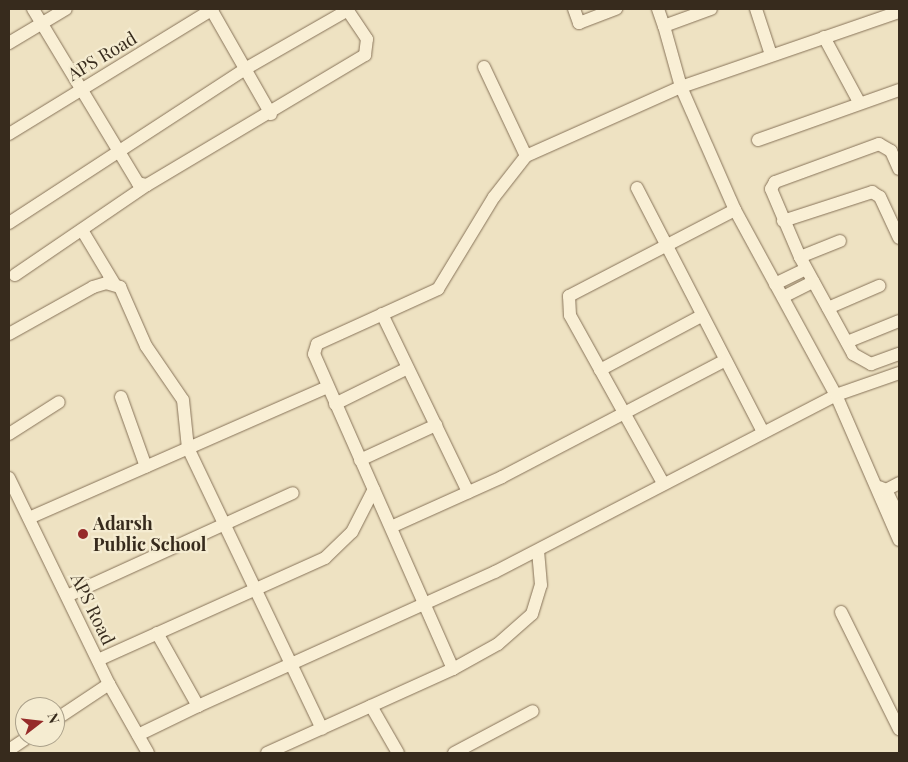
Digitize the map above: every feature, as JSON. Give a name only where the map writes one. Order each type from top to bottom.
[{"type":"street","points":[[33,9],[40,25],[81,88],[138,183],[147,186]]},
{"type":"street","points":[[9,44],[66,9]]},
{"type":"street","points":[[212,9],[271,114]]},
{"type":"street","name":"APS Road","points":[[9,134],[212,9]]},
{"type":"street","points":[[9,223],[117,150],[245,69],[347,9],[367,39],[365,55],[271,114],[147,186],[15,276]]},
{"type":"street","points":[[574,9],[579,23],[616,9]]},
{"type":"street","points":[[658,9],[681,87],[735,210],[836,395],[881,488],[899,517]]},
{"type":"street","points":[[664,26],[711,9]]},
{"type":"street","points":[[756,9],[771,56]]},
{"type":"street","points":[[453,669],[426,604],[314,360],[317,344],[438,289],[447,280],[494,197],[526,156],[681,87],[899,12]]},
{"type":"street","points":[[824,37],[859,102]]},
{"type":"street","points":[[484,67],[526,156]]},
{"type":"street","points":[[758,140],[859,102],[899,90]]},
{"type":"street","points":[[899,169],[891,151],[878,144],[775,182],[772,201],[813,282],[847,342],[862,363],[899,354]]},
{"type":"street","points":[[637,188],[665,247],[763,432]]},
{"type":"street","points":[[783,221],[872,192],[880,197],[899,238]]},
{"type":"street","points":[[663,483],[570,315],[569,296],[735,210]]},
{"type":"street","points":[[82,230],[115,285],[125,297],[146,346],[183,400],[188,448],[227,526],[254,589],[322,729]]},
{"type":"street","points":[[775,284],[803,263],[840,241]]},
{"type":"street","points":[[782,297],[813,282]]},
{"type":"street","points":[[9,334],[93,287],[115,285]]},
{"type":"street","points":[[828,308],[880,286]]},
{"type":"street","points":[[382,314],[468,492]]},
{"type":"street","points":[[600,370],[701,316]]},
{"type":"street","points":[[847,342],[899,321]]},
{"type":"street","points":[[391,527],[468,492],[724,361]]},
{"type":"street","points":[[335,404],[408,368]]},
{"type":"street","points":[[138,734],[426,604],[538,551],[663,483],[836,395],[899,373]]},
{"type":"street","points":[[30,518],[328,388]]},
{"type":"street","points":[[121,397],[146,467]]},
{"type":"street","points":[[9,434],[59,402]]},
{"type":"street","points":[[360,460],[436,425]]},
{"type":"street","name":"APS Road","points":[[9,478],[109,684],[148,753]]},
{"type":"street","points":[[881,488],[899,483]]},
{"type":"street","points":[[881,488],[899,540]]},
{"type":"street","points":[[98,660],[325,558],[342,544],[374,489]]},
{"type":"street","points":[[67,596],[227,526],[293,493]]},
{"type":"street","points":[[267,753],[453,669],[498,644],[532,614],[541,585],[538,551]]},
{"type":"street","points":[[841,612],[899,728]]},
{"type":"street","points":[[158,633],[198,706]]},
{"type":"street","points":[[65,713],[109,684]]},
{"type":"street","points":[[372,706],[398,753]]},
{"type":"street","points":[[454,753],[533,711]]},
{"type":"place","name":"Adarsh Public School","points":[[83,534]]}]
